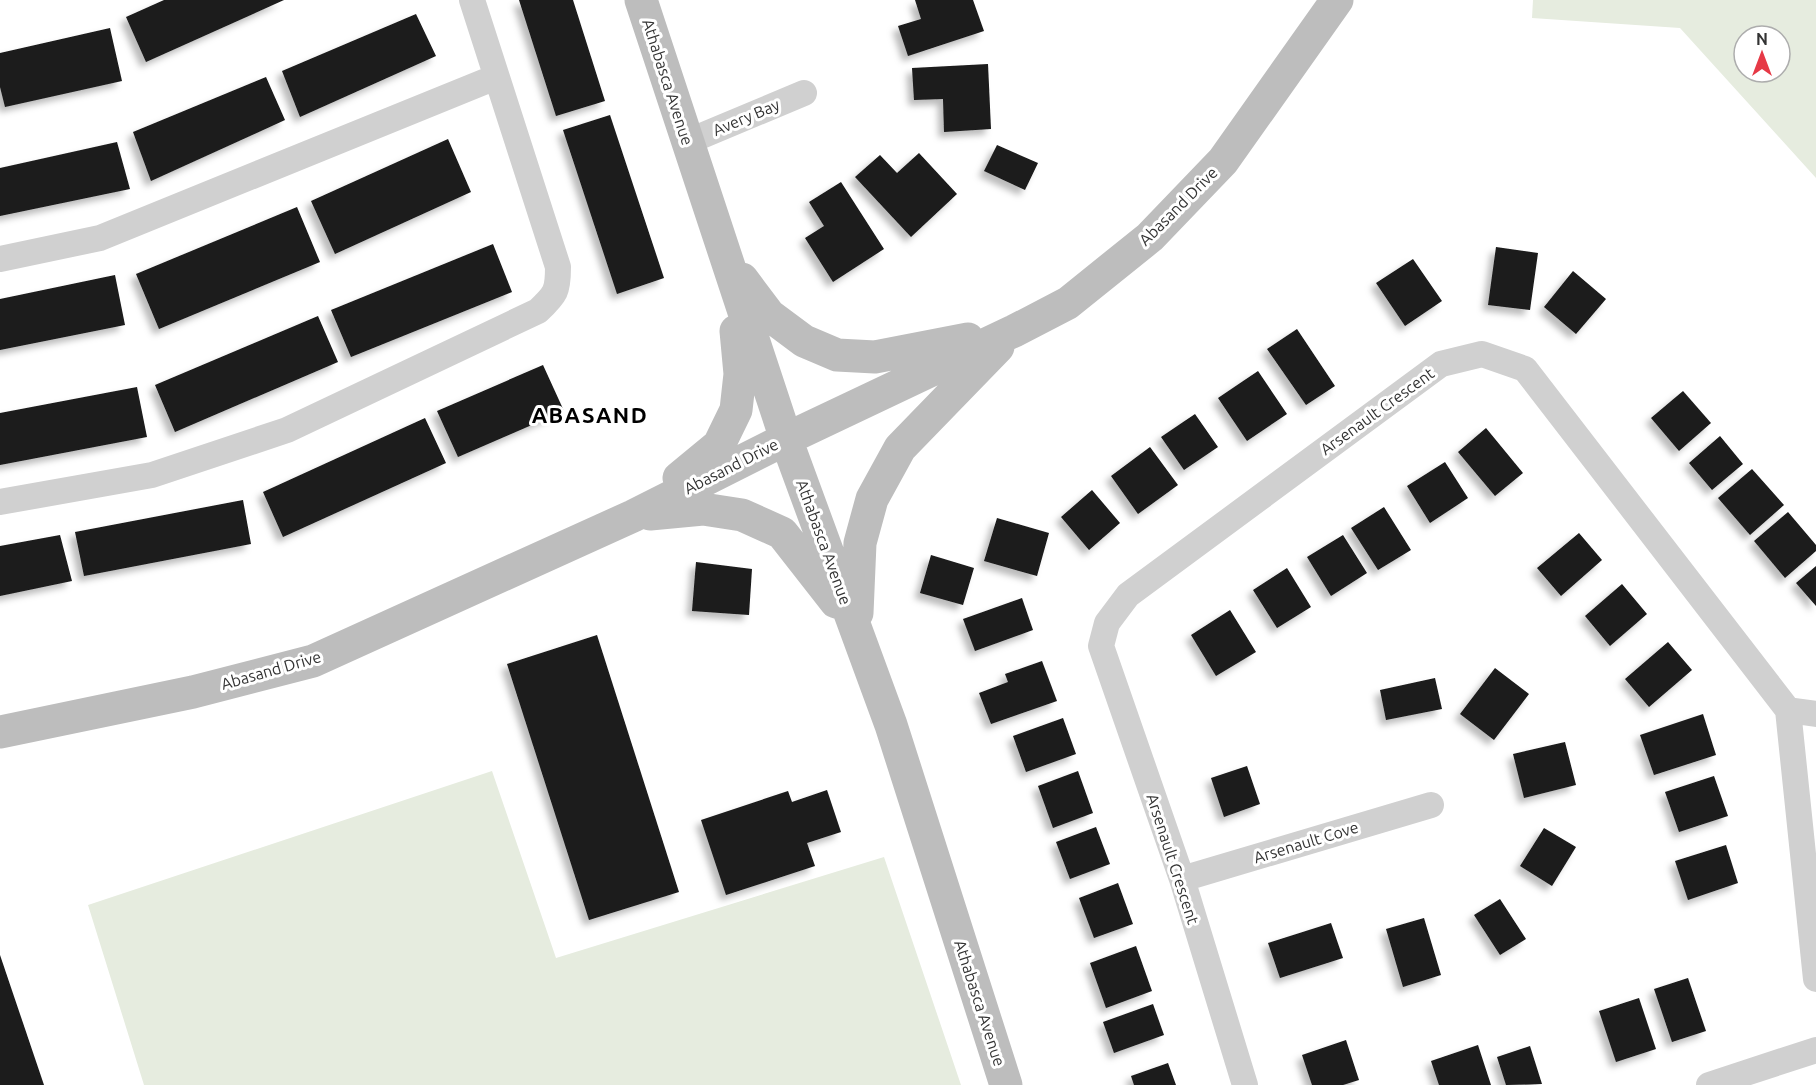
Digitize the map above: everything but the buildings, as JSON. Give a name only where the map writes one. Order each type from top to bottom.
[{"type":"street","points":[[0,502],[152,475],[287,430],[538,311],[549,301],[558,288],[558,267],[471,0]]},
{"type":"street","name":"Athabasca Avenue","points":[[641,0],[786,439],[891,725],[1006,1085]]},
{"type":"street","name":"Abasand Drive","points":[[0,732],[193,692],[313,661],[633,516],[786,439],[1068,303],[1150,237],[1222,161],[1337,0]]},
{"type":"street","points":[[0,259],[100,238],[496,77]]},
{"type":"street","name":"Avery Bay","points":[[687,141],[804,93]]},
{"type":"street","points":[[726,258],[769,315],[804,341],[837,356],[874,357],[1014,331]]},
{"type":"street","points":[[633,516],[719,445],[736,410],[740,374],[726,258]]},
{"type":"street","points":[[856,627],[860,543],[872,499],[900,448],[1014,331]]},
{"type":"street","name":"Arsenault Crescent","points":[[1245,1085],[1182,879],[1101,646],[1107,623],[1128,595],[1441,364],[1482,354],[1525,369],[1788,710]]},
{"type":"street","points":[[633,516],[703,510],[742,514],[782,533],[856,627]]},
{"type":"street","points":[[1816,714],[1788,710],[1816,979]]},
{"type":"street","name":"Arsenault Cove","points":[[1182,879],[1431,805]]},
{"type":"street","points":[[1709,1085],[1816,1050]]},
{"type":"shaded area","points":[[1533,0],[1816,0],[1816,178],[1680,28],[1532,18]]},
{"type":"shaded area","points":[[492,771],[556,958],[884,857],[961,1085],[144,1085],[88,905]]},
{"type":"district","name":"ABASAND","points":[[590,414]]}]
